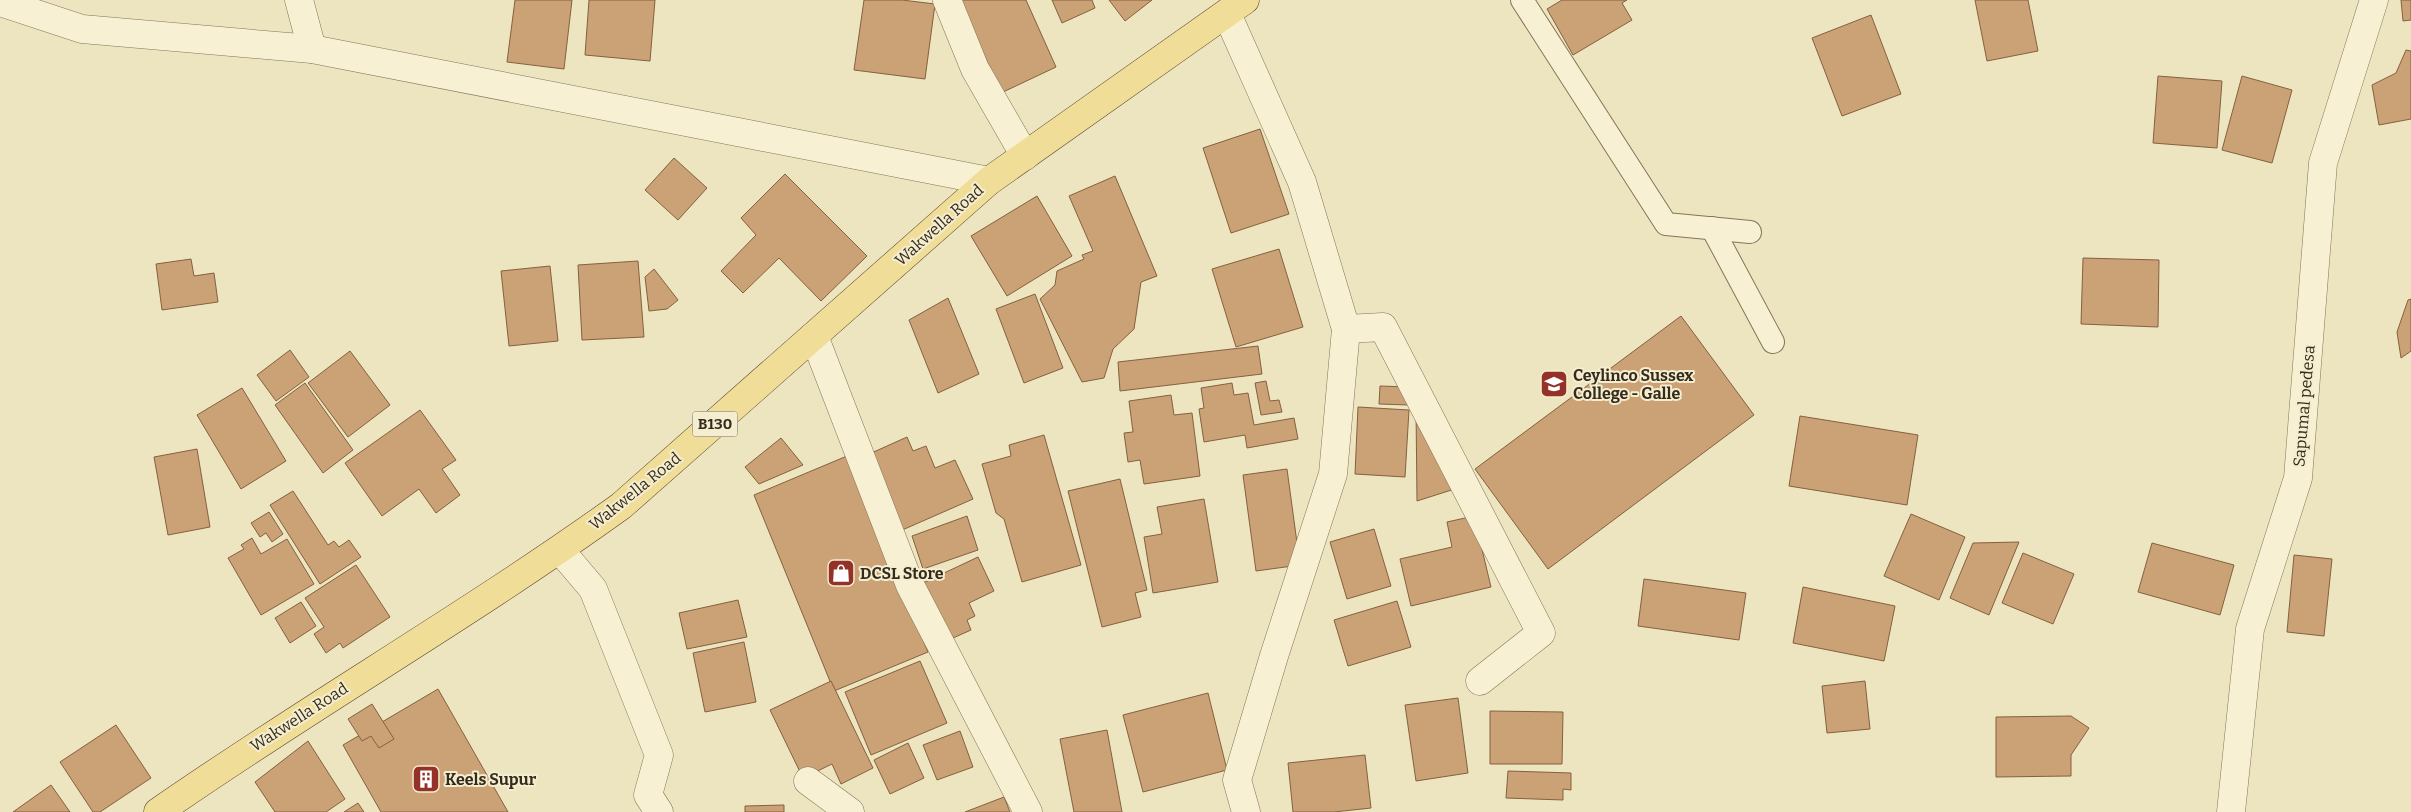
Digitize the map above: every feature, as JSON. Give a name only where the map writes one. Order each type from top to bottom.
[{"type":"main road","name":"Wakwella Road","points":[[158,812],[245,752],[560,550],[621,506],[989,181],[1236,7]]},
{"type":"street","points":[[299,0],[312,49]]},
{"type":"street","points":[[948,0],[975,69],[1026,156]]},
{"type":"street","name":"Sapumal pedesa","points":[[2231,812],[2250,629],[2298,478],[2323,163],[2374,0]]},
{"type":"street","points":[[0,2],[82,29],[312,49],[989,181]]},
{"type":"street","points":[[1236,7],[1302,182],[1346,329],[1333,474],[1274,656],[1238,780],[1246,812]]},
{"type":"street","points":[[1346,329],[1383,327],[1541,634],[1480,681]]},
{"type":"street","points":[[814,336],[910,585],[1028,812]]},
{"type":"street","points":[[560,550],[593,589],[658,755],[648,795],[659,812]]},
{"type":"street","points":[[808,781],[850,812]]},
{"type":"lane","points":[[1522,0],[1666,224],[1750,232]]},
{"type":"lane","points":[[1712,228],[1773,342]]},
{"type":"building","points":[[515,0],[572,0],[564,69],[507,62]]},
{"type":"building","points":[[589,0],[655,0],[650,61],[585,55]]},
{"type":"building","points":[[864,0],[902,0],[935,4],[925,79],[854,70]]},
{"type":"building","points":[[960,0],[1026,0],[1056,67],[1001,93]]},
{"type":"building","points":[[1052,0],[1092,0],[1095,8],[1062,23]]},
{"type":"building","points":[[1109,0],[1152,0],[1125,21]]},
{"type":"building","points":[[1562,0],[1627,0],[1622,3],[1632,20],[1573,55],[1547,9]]},
{"type":"building","points":[[1975,0],[2028,0],[2038,51],[1987,61]]},
{"type":"building","points":[[2401,0],[2411,0],[2411,20],[2403,21]]},
{"type":"building","points":[[1871,15],[1901,94],[1842,116],[1812,38]]},
{"type":"building","points":[[2406,50],[2411,51],[2411,119],[2379,125],[2372,85],[2396,73]]},
{"type":"building","points":[[2158,76],[2222,81],[2217,148],[2153,143]]},
{"type":"building","points":[[2242,76],[2292,90],[2272,163],[2222,150]]},
{"type":"building","points":[[1260,129],[1289,214],[1231,233],[1203,148]]},
{"type":"building","points":[[674,158],[707,188],[678,220],[645,190]]},
{"type":"building","points":[[785,174],[867,256],[821,301],[779,258],[743,293],[721,271],[756,235],[741,218]]},
{"type":"building","points":[[1115,176],[1157,276],[1141,282],[1134,329],[1113,349],[1104,378],[1082,382],[1040,299],[1055,285],[1057,271],[1084,259],[1082,255],[1093,251],[1069,196]]},
{"type":"building","points":[[1037,196],[1072,256],[1007,296],[971,236]]},
{"type":"building","points":[[1279,249],[1303,327],[1236,347],[1212,269]]},
{"type":"building","points":[[2083,258],[2159,260],[2158,327],[2081,324]]},
{"type":"building","points":[[191,259],[194,276],[214,273],[218,302],[162,310],[156,264]]},
{"type":"building","points":[[638,261],[644,337],[582,340],[578,265]]},
{"type":"building","points":[[550,266],[558,341],[509,346],[501,271]]},
{"type":"building","points":[[654,269],[678,300],[667,309],[649,311],[645,277]]},
{"type":"building","points":[[1035,294],[1063,368],[1024,383],[996,309]]},
{"type":"building","points":[[948,298],[979,374],[938,393],[909,320]]},
{"type":"building","points":[[2411,299],[2411,351],[2401,358],[2397,332],[2408,300]]},
{"type":"building","points":[[1681,316],[1754,415],[1548,569],[1475,469]]},
{"type":"building","points":[[1258,346],[1262,374],[1120,391],[1118,362]]},
{"type":"building","points":[[290,350],[309,377],[276,401],[257,375]]},
{"type":"building","points":[[350,351],[390,405],[348,437],[308,383]]},
{"type":"building","points":[[1266,381],[1270,401],[1279,400],[1282,412],[1261,415],[1255,383]]},
{"type":"building","points":[[305,383],[353,450],[323,473],[275,405]]},
{"type":"building","points":[[1232,383],[1234,395],[1248,393],[1254,425],[1294,418],[1298,439],[1247,448],[1245,435],[1204,442],[1199,409],[1204,408],[1201,388]]},
{"type":"building","points":[[1380,386],[1409,387],[1409,405],[1379,404]]},
{"type":"building","points":[[242,388],[286,461],[241,489],[197,415]]},
{"type":"building","points":[[1171,395],[1174,415],[1192,413],[1200,476],[1144,484],[1140,460],[1128,462],[1124,433],[1133,432],[1129,401]]},
{"type":"building","points":[[1358,407],[1409,410],[1405,477],[1355,474]]},
{"type":"building","points":[[1416,408],[1464,486],[1417,501]]},
{"type":"building","points":[[420,410],[456,460],[442,469],[460,495],[436,513],[419,489],[382,516],[345,463]]},
{"type":"building","points":[[1800,416],[1918,435],[1907,505],[1789,486]]},
{"type":"building","points":[[1044,435],[1081,565],[1022,582],[1004,519],[996,513],[982,464],[1011,456],[1009,445]]},
{"type":"building","points":[[907,437],[913,451],[926,446],[935,468],[955,460],[973,499],[900,531],[867,455]]},
{"type":"building","points":[[781,438],[803,465],[759,484],[745,467]]},
{"type":"building","points":[[197,449],[210,527],[168,535],[154,457]]},
{"type":"building","name":"DCSL Store","points":[[847,456],[928,652],[834,691],[754,495]]},
{"type":"building","points":[[1287,469],[1300,565],[1256,571],[1243,475]]},
{"type":"building","points":[[1120,479],[1147,590],[1135,593],[1141,617],[1102,627],[1068,491]]},
{"type":"building","points":[[293,491],[328,545],[334,541],[339,547],[349,540],[361,557],[320,584],[270,505]]},
{"type":"building","points":[[1204,499],[1218,582],[1153,593],[1144,537],[1162,534],[1157,507]]},
{"type":"building","points":[[269,512],[283,534],[272,542],[266,533],[260,537],[251,523]]},
{"type":"building","points":[[1911,514],[1965,537],[1939,600],[1884,576]]},
{"type":"building","points":[[967,516],[978,550],[923,569],[912,536]]},
{"type":"building","points":[[1474,516],[1491,587],[1411,606],[1400,559],[1452,547],[1447,522]]},
{"type":"building","points":[[1374,529],[1391,586],[1347,599],[1330,542]]},
{"type":"building","points":[[252,538],[261,554],[287,539],[314,584],[261,615],[228,558],[244,549],[241,545]]},
{"type":"building","points":[[2019,542],[1989,615],[1950,598],[1973,543]]},
{"type":"building","points":[[2152,543],[2234,565],[2220,615],[2138,592]]},
{"type":"building","points":[[2023,553],[2074,574],[2053,624],[2002,603]]},
{"type":"building","points":[[2294,555],[2332,559],[2324,636],[2287,632]]},
{"type":"building","points":[[978,557],[994,591],[969,603],[975,616],[967,620],[971,630],[944,642],[923,583]]},
{"type":"building","points":[[356,565],[390,617],[343,648],[340,643],[326,653],[314,634],[324,627],[305,598]]},
{"type":"building","points":[[1644,579],[1746,593],[1739,640],[1638,626]]},
{"type":"building","points":[[1803,587],[1895,606],[1884,661],[1793,643]]},
{"type":"building","points":[[738,600],[747,637],[687,649],[679,613]]},
{"type":"building","points":[[1397,601],[1411,647],[1348,666],[1334,620]]},
{"type":"building","points":[[301,602],[316,626],[290,643],[275,618]]},
{"type":"building","points":[[744,642],[756,702],[705,712],[693,653]]},
{"type":"building","points":[[920,661],[947,723],[871,755],[845,692]]},
{"type":"building","points":[[831,681],[873,768],[841,784],[832,764],[803,778],[770,710]]},
{"type":"building","points":[[1865,681],[1870,729],[1827,733],[1822,686]]},
{"type":"building","name":"Keels Supur","points":[[438,689],[508,812],[381,812],[343,745]]},
{"type":"building","points":[[1208,693],[1227,770],[1143,792],[1123,715]]},
{"type":"building","points":[[1458,698],[1468,773],[1416,781],[1405,705]]},
{"type":"building","points":[[372,704],[394,739],[379,748],[371,736],[362,741],[348,719]]},
{"type":"building","points":[[1490,711],[1563,712],[1562,764],[1490,764]]},
{"type":"building","points":[[2071,716],[2089,728],[2071,755],[2071,776],[1996,777],[1996,717]]},
{"type":"building","points":[[116,725],[151,778],[100,812],[93,812],[60,762]]},
{"type":"building","points":[[1107,730],[1122,812],[1074,812],[1060,739]]},
{"type":"building","points":[[960,731],[973,767],[937,780],[923,745]]},
{"type":"building","points":[[308,741],[345,799],[326,812],[275,812],[255,782]]},
{"type":"building","points":[[908,743],[924,778],[890,794],[874,760]]},
{"type":"building","points":[[1365,755],[1371,808],[1334,812],[1293,812],[1288,763]]},
{"type":"building","points":[[1508,771],[1571,773],[1571,790],[1563,789],[1563,800],[1506,798]]},
{"type":"building","points":[[51,785],[70,812],[13,812]]},
{"type":"building","points":[[1004,797],[1010,812],[965,812]]},
{"type":"building","points":[[358,803],[364,812],[344,812]]},
{"type":"building","points":[[784,805],[784,812],[745,812],[745,806]]},
{"type":"place","name":"Ceylinco Sussex College - Galle","points":[[1554,384]]},
{"type":"place","name":"DCSL Store","points":[[841,573]]},
{"type":"place","name":"Keels Supur","points":[[426,779]]}]
